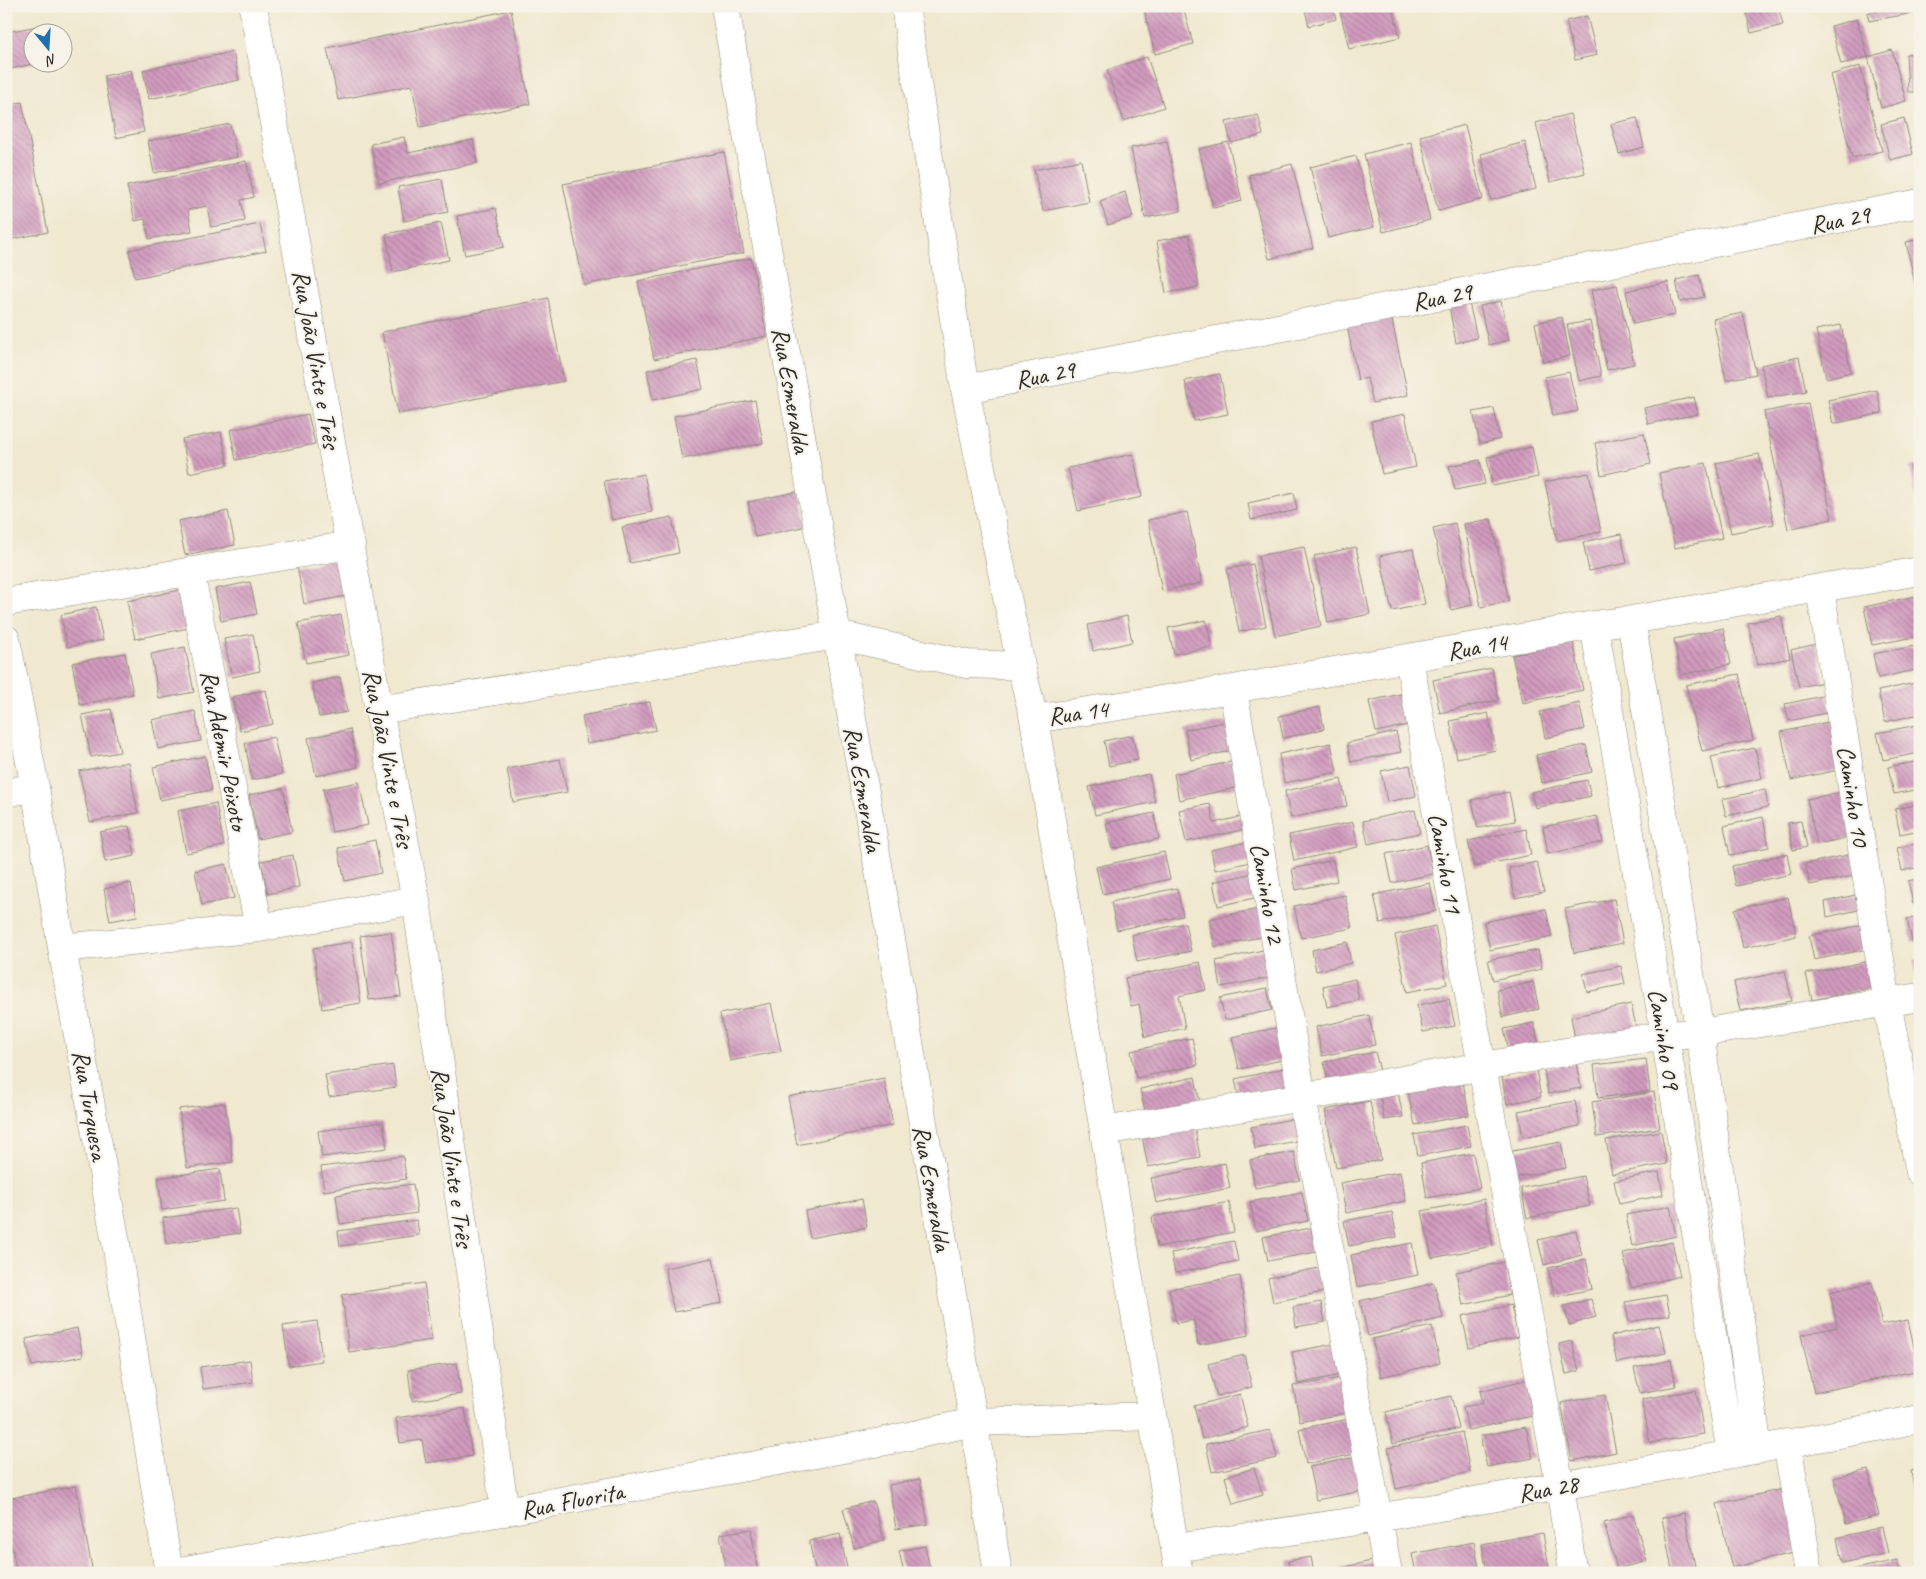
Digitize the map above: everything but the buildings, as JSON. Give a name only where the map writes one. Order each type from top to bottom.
[{"type":"street","name":"Rua João Vinte e Três","points":[[253,6],[351,545],[379,710],[416,900],[505,1512]]},
{"type":"street","name":"Rua Esmeralda","points":[[725,6],[760,216],[837,635],[974,1422],[998,1573]]},
{"type":"street","points":[[905,6],[965,389],[1021,666],[1034,718],[1177,1560]]},
{"type":"street","name":"Rua 29","points":[[965,389],[1920,203]]},
{"type":"street","points":[[6,602],[351,545]]},
{"type":"street","name":"Rua Ademir Peixoto","points":[[190,571],[259,928]]},
{"type":"street","name":"Rua 14","points":[[1034,718],[1233,689],[1594,625],[1920,571]]},
{"type":"street","name":"Caminho 10","points":[[1820,589],[1887,1002],[1920,1172]]},
{"type":"street","name":"Caminho 09","points":[[1631,620],[1700,1033],[1758,1450]]},
{"type":"street","name":"Caminho 09","points":[[1594,625],[1665,1035],[1731,1454]]},
{"type":"street","points":[[379,710],[837,635],[967,664],[1021,666]]},
{"type":"street","name":"Rua Turquesa","points":[[6,639],[35,787],[62,948],[116,1243],[169,1573]]},
{"type":"street","name":"Caminho 11","points":[[1409,658],[1482,1067],[1560,1486],[1573,1573]]},
{"type":"street","name":"Caminho 12","points":[[1233,689],[1302,1097],[1388,1573]]},
{"type":"street","points":[[6,793],[35,787]]},
{"type":"street","points":[[62,948],[259,928],[416,900]]},
{"type":"street","points":[[1104,1131],[1665,1035],[1700,1033],[1920,997]]},
{"type":"street","name":"Rua Fluorita","points":[[169,1573],[872,1444],[974,1422],[1152,1416]]},
{"type":"street","name":"Rua 28","points":[[1177,1560],[1378,1518],[1920,1419]]},
{"type":"street","points":[[1787,1443],[1809,1573]]}]
